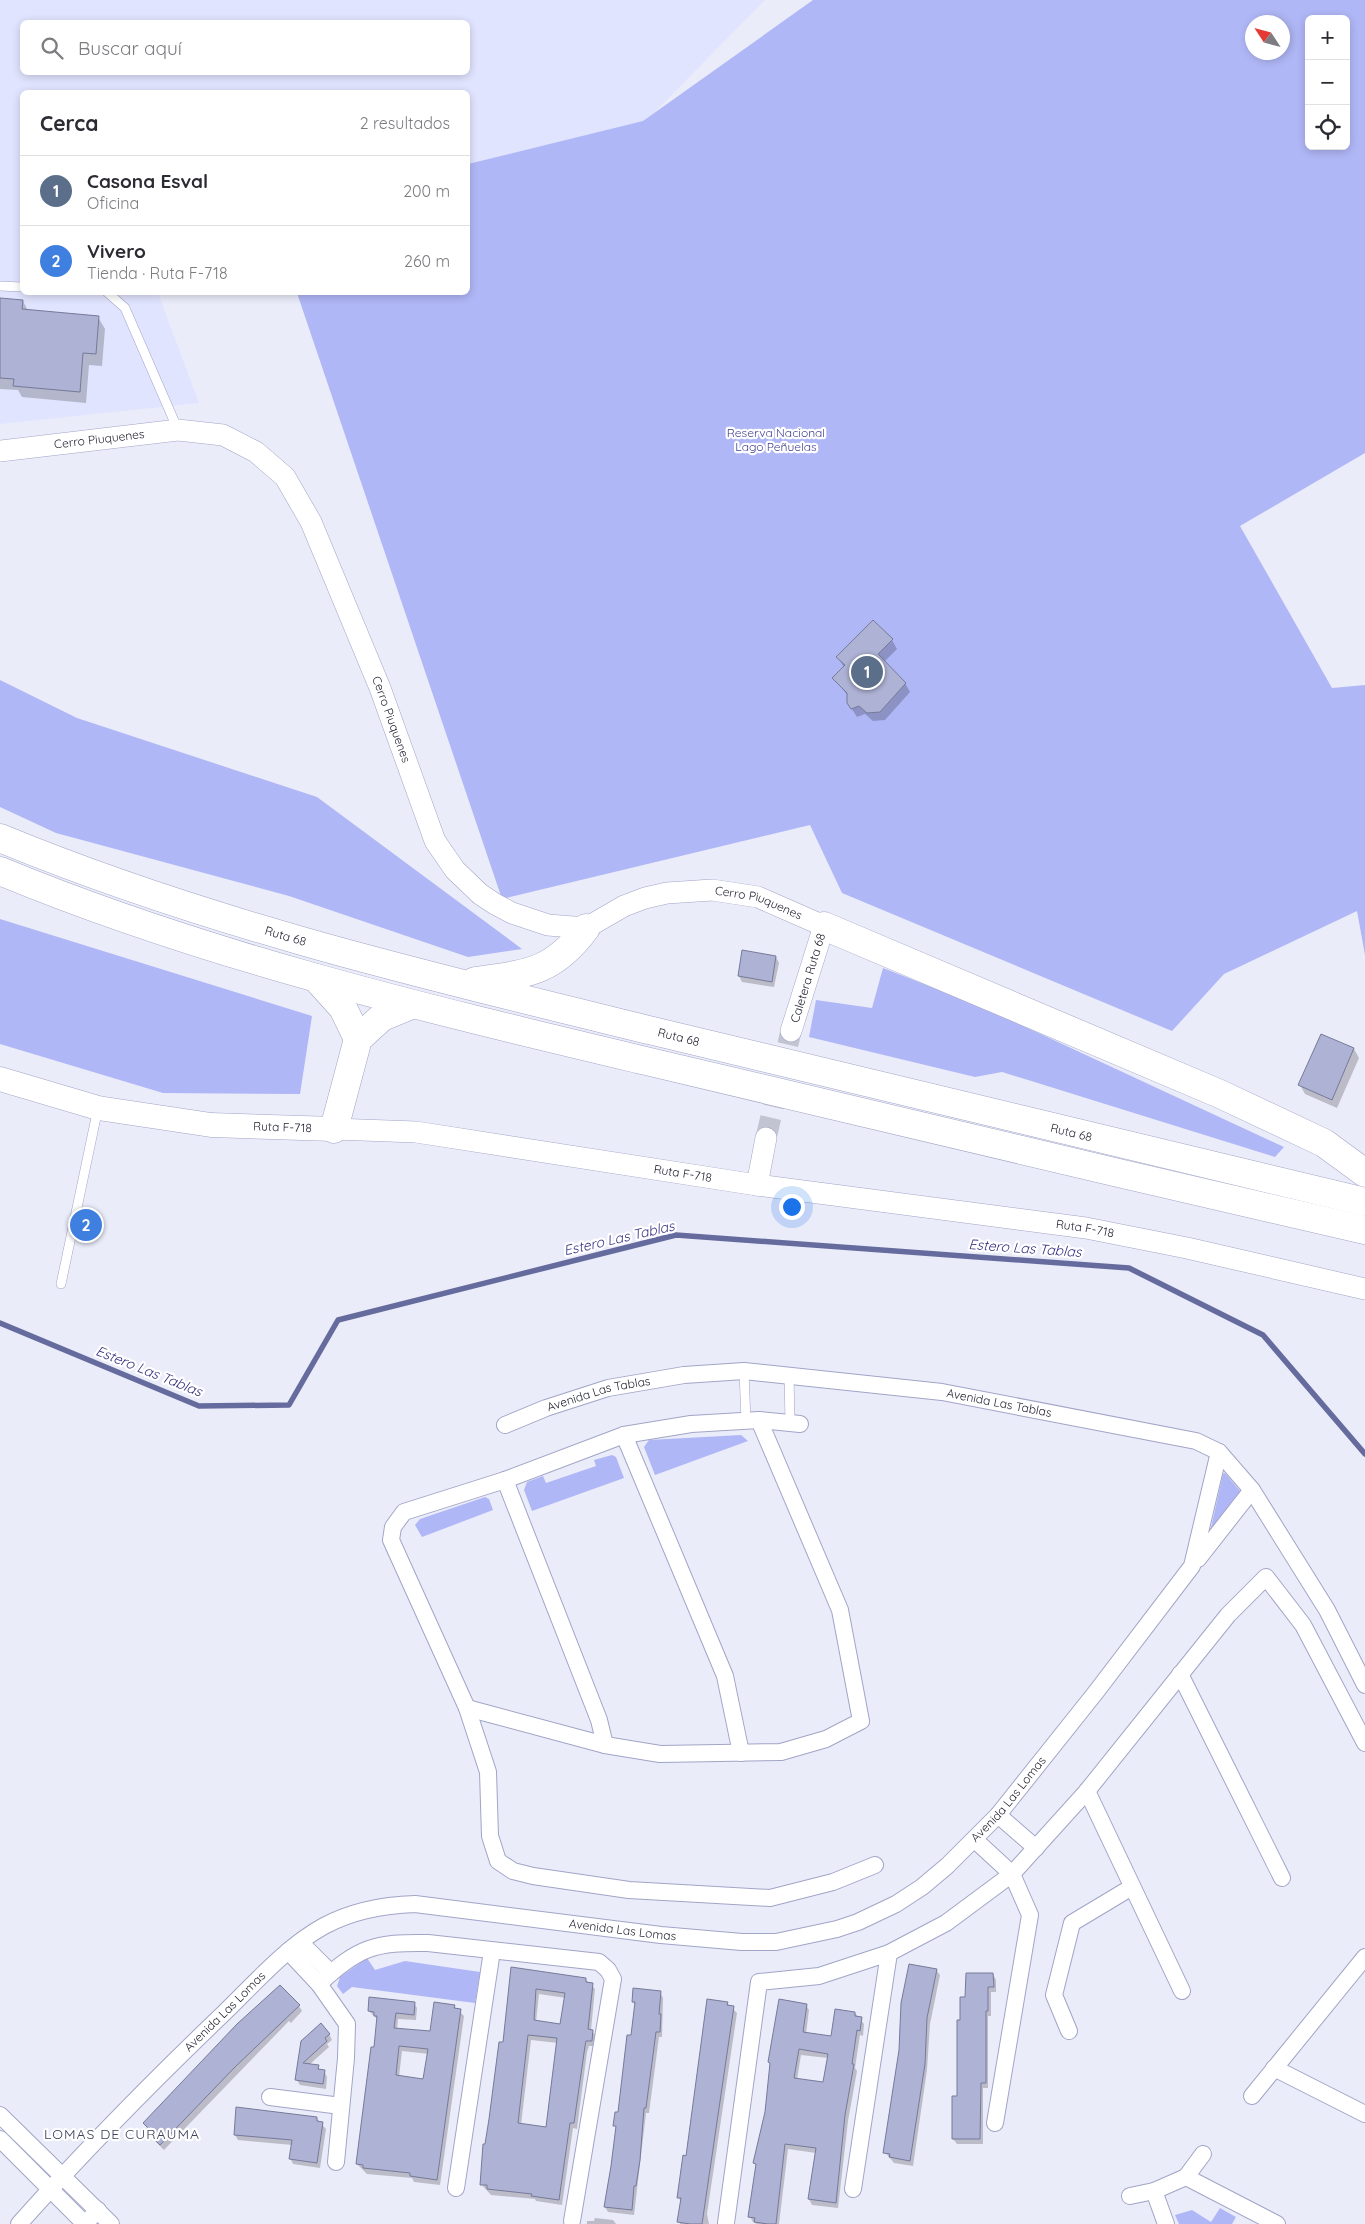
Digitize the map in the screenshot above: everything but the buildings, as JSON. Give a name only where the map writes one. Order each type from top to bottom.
[{"type":"highway","name":"Ruta 68","points":[[0,838],[108,881],[184,907],[296,941],[459,984],[1124,1146],[1365,1202]]},
{"type":"highway","points":[[0,871],[176,937],[411,1005],[957,1136],[1365,1230]]},
{"type":"highway","points":[[824,926],[1220,1094],[1324,1143],[1365,1173]]},
{"type":"highway","points":[[459,984],[504,979],[533,972],[563,954],[586,928]]},
{"type":"highway","points":[[315,977],[343,1008],[358,1039]]},
{"type":"highway","points":[[334,1129],[358,1039],[382,1017],[411,1005]]},
{"type":"main road","name":"Ruta F-718","points":[[0,1079],[98,1108],[211,1125],[334,1129]]},
{"type":"street","name":"Cerro Piuquenes","points":[[0,451],[178,430],[223,435],[256,452],[285,477],[310,522],[380,688],[436,841],[455,870],[480,894],[512,913],[548,925],[586,928],[624,906],[646,898],[667,892],[712,890],[758,897],[824,926]]},
{"type":"street","name":"Caletera Ruta 68","points":[[792,1031],[824,926]]},
{"type":"street","name":"Ruta F-718","points":[[334,1129],[416,1132],[757,1185],[1086,1228],[1187,1248],[1365,1289]]},
{"type":"street","points":[[757,1185],[766,1138]]},
{"type":"street","name":"Avenida Las Tablas","points":[[505,1425],[546,1408],[608,1388],[684,1375],[744,1371],[789,1374],[942,1392],[1196,1441],[1219,1452],[1252,1490],[1327,1610],[1365,1685]]},
{"type":"street","points":[[795,1424],[752,1420],[691,1424],[624,1435],[505,1480],[404,1512],[393,1527],[392,1540],[467,1708],[488,1772],[490,1836],[498,1861],[513,1871],[533,1876],[629,1890],[770,1898],[834,1882],[875,1865]]},
{"type":"street","points":[[467,1708],[605,1745],[660,1754],[781,1752],[826,1739],[861,1721],[840,1610],[752,1420]]},
{"type":"street","points":[[624,1435],[725,1676],[741,1754]]},
{"type":"street","name":"Avenida Las Lomas","points":[[1192,1566],[1219,1452]]},
{"type":"street","points":[[505,1480],[599,1720],[605,1745]]},
{"type":"street","name":"Avenida Las Lomas","points":[[18,2224],[171,2064],[294,1947],[324,1926],[361,1911],[415,1904],[716,1942],[776,1942],[837,1929],[878,1914],[922,1887],[975,1840],[998,1815],[1252,1490]]},
{"type":"street","points":[[726,2223],[759,1982],[819,1976],[889,1953],[946,1923],[1012,1874],[1087,1791],[1228,1615],[1266,1577],[1304,1625],[1365,1743]]},
{"type":"street","points":[[1180,1674],[1282,1878]]},
{"type":"street","points":[[1087,1791],[1182,1991]]},
{"type":"street","points":[[998,1815],[1036,1848]]},
{"type":"street","points":[[975,1840],[1012,1874],[1030,1915],[995,2123]]},
{"type":"street","points":[[1069,2031],[1054,1995],[1072,1923],[1132,1887]]},
{"type":"street","points":[[319,1984],[331,1972],[358,1953],[379,1944],[428,1943],[599,1962],[608,1970],[613,1979],[572,2221]]},
{"type":"street","points":[[294,1947],[331,1972]]},
{"type":"street","points":[[294,1947],[346,2024],[346,2058],[336,2162]]},
{"type":"street","points":[[456,2188],[492,1951]]},
{"type":"street","points":[[853,2189],[889,1953]]},
{"type":"street","points":[[1252,2096],[1365,1957]]},
{"type":"street","points":[[1274,2068],[1365,2114]]},
{"type":"street","points":[[270,2097],[341,2106]]},
{"type":"street","points":[[1,2117],[63,2175],[111,2224]]},
{"type":"street","points":[[0,2140],[85,2224],[98,2210]]},
{"type":"street","points":[[1130,2196],[1154,2191],[1186,2177],[1204,2154]]},
{"type":"street","points":[[1186,2177],[1277,2224]]},
{"type":"street","points":[[1154,2191],[1166,2224]]},
{"type":"lane","points":[[0,286],[20,287]]},
{"type":"lane","points":[[111,295],[125,308],[178,430]]},
{"type":"lane","points":[[61,1284],[98,1108]]},
{"type":"lane","points":[[744,1371],[752,1420]]},
{"type":"lane","points":[[789,1374],[795,1424]]},
{"type":"shaded area","points":[[0,0],[765,0],[646,121],[470,164],[470,90],[20,90],[20,295],[159,295],[199,403],[0,424]]},
{"type":"green space","name":"Reserva Nacional Lago Peñuelas","points":[[813,0],[1365,0],[1365,453],[1240,526],[1332,688],[1365,685],[1365,955],[1357,911],[1224,974],[1172,1031],[842,893],[810,825],[502,899],[298,295],[470,295],[470,164],[643,121]]},
{"type":"green space","points":[[0,680],[77,718],[317,797],[522,949],[468,957],[289,896],[56,833],[0,807]]},
{"type":"green space","points":[[0,919],[312,1016],[300,1094],[163,1093],[0,1044]]},
{"type":"green space","points":[[883,968],[985,1008],[1284,1147],[1275,1157],[1002,1072],[975,1077],[809,1037],[816,1000],[872,1008]]},
{"type":"green space","points":[[741,1435],[748,1441],[655,1475],[644,1447],[649,1440]]},
{"type":"green space","points":[[612,1455],[616,1457],[624,1478],[532,1511],[524,1490],[527,1482],[543,1476],[546,1483],[596,1466],[594,1460]]},
{"type":"green space","points":[[1225,1473],[1241,1492],[1210,1532],[1223,1474]]},
{"type":"green space","points":[[485,1497],[489,1499],[493,1510],[422,1537],[415,1525],[420,1519]]},
{"type":"green space","points":[[367,1958],[375,1970],[405,1961],[480,1972],[475,2003],[352,1987],[343,1994],[337,1986],[340,1977]]},
{"type":"green space","points":[[1220,2208],[1236,2217],[1232,2224],[1179,2224],[1175,2215],[1192,2210],[1211,2222]]},
{"type":"waterway","name":"Estero Las Tablas","points":[[0,1323],[199,1406],[289,1405],[338,1320],[676,1235],[1129,1268],[1263,1335],[1365,1454]]},
{"type":"tunnel","points":[[766,1138],[791,1031]]},
{"type":"place","name":"Casona Esval","points":[[867,672]]},
{"type":"place","name":"Vivero","points":[[86,1225]]},
{"type":"district","name":"LOMAS DE CURAUMA","points":[[122,2134]]}]
